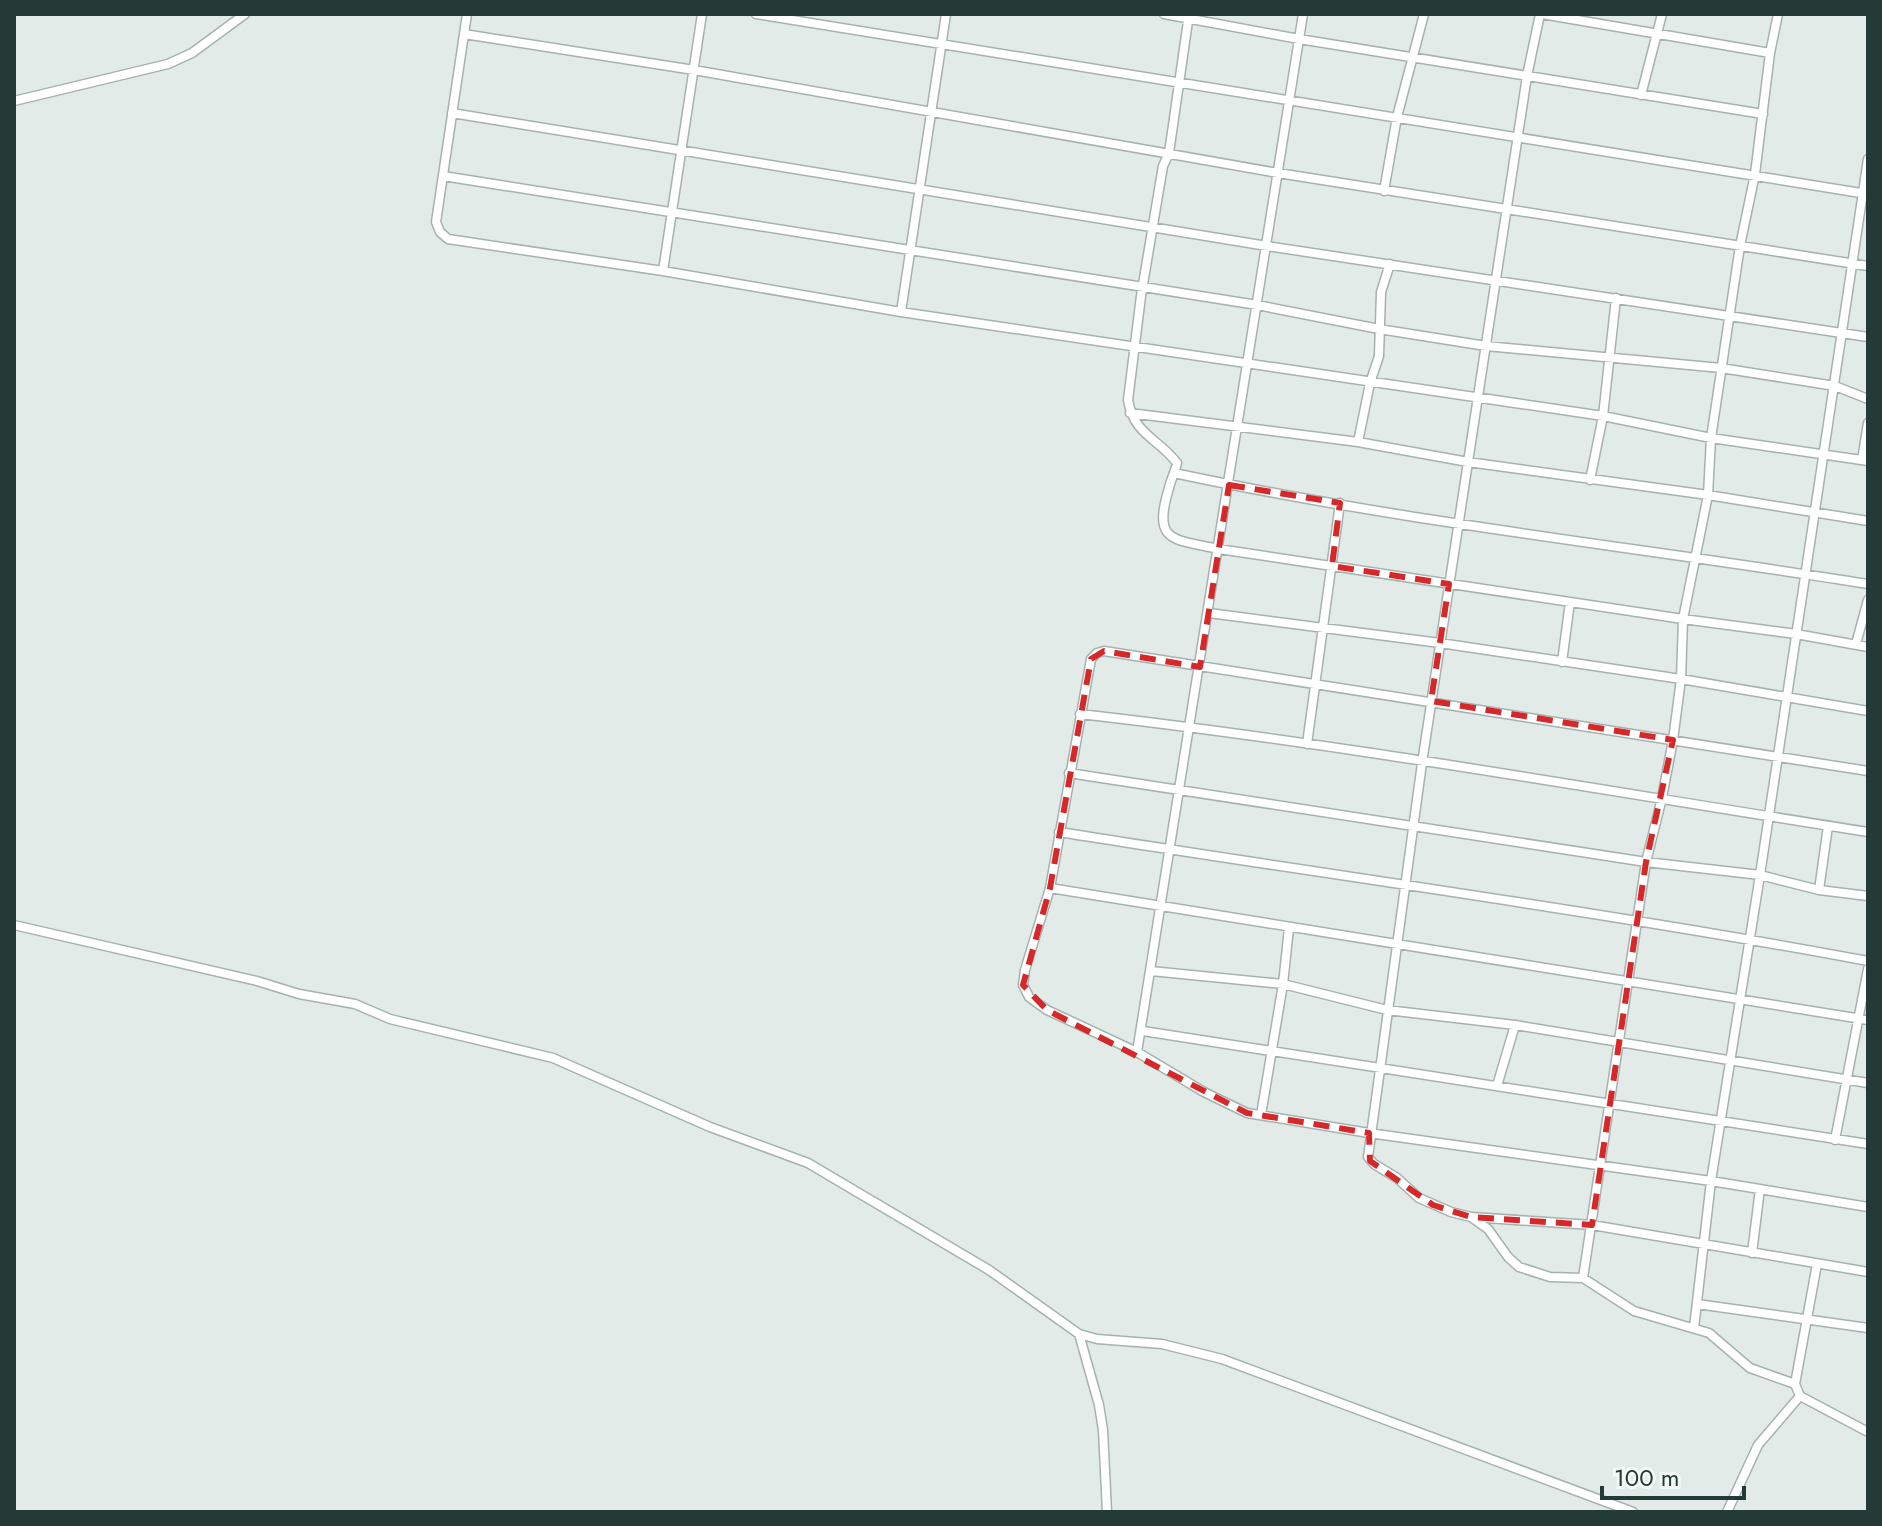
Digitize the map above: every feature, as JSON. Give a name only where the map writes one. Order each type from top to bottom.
[{"type":"street","points":[[14,101],[168,64],[192,53],[245,14]]},
{"type":"street","points":[[467,14],[436,222],[440,232],[448,239],[663,271],[901,312],[1603,416],[1711,438],[1865,461],[1868,423]]},
{"type":"street","points":[[663,271],[702,14]]},
{"type":"street","points":[[756,14],[1866,194]]},
{"type":"street","points":[[901,312],[946,14]]},
{"type":"street","points":[[1164,14],[1189,16],[1299,39],[1763,114]]},
{"type":"street","points":[[1137,1052],[1143,1031],[1303,14]]},
{"type":"street","points":[[1384,191],[1397,117],[1424,14]]},
{"type":"street","points":[[1770,53],[1541,14],[1527,76],[1431,701],[1367,1152],[1370,1161],[1397,1178],[1419,1198],[1471,1217],[1592,1225],[1868,1272]]},
{"type":"street","points":[[1641,95],[1662,14]]},
{"type":"street","points":[[1583,1278],[1646,862],[1673,740],[1681,679],[1683,619],[1708,495],[1711,438],[1721,368],[1755,174],[1778,14]]},
{"type":"street","points":[[1189,16],[1169,153],[1163,166],[1143,287],[1128,400],[1130,413],[1138,428],[1177,463],[1162,523],[1164,531],[1171,538],[1219,549],[1868,647]]},
{"type":"street","points":[[464,34],[694,70],[931,114],[1384,191],[1868,266]]},
{"type":"street","points":[[452,113],[1267,246],[1868,337]]},
{"type":"street","points":[[1694,1328],[1711,1181],[1866,194],[1868,159]]},
{"type":"street","points":[[443,176],[1257,305],[1486,346],[1721,368],[1835,386],[1868,399]]},
{"type":"street","points":[[1358,442],[1379,356],[1381,292],[1390,264]]},
{"type":"street","points":[[1590,480],[1603,416],[1616,298]]},
{"type":"street","points":[[1130,413],[1358,442],[1468,462],[1868,521]]},
{"type":"street","points":[[1174,473],[1459,523],[1868,584]]},
{"type":"street","points":[[1307,744],[1340,503]]},
{"type":"street","points":[[1856,644],[1868,600]]},
{"type":"street","points":[[1562,662],[1570,602]]},
{"type":"street","points":[[1209,613],[1440,643],[1868,711]]},
{"type":"street","points":[[1868,771],[1104,651],[1091,659],[1050,888],[1023,985],[1029,997],[1047,1010],[1137,1052],[1247,1113],[1868,1207]]},
{"type":"street","points":[[1080,714],[1191,726],[1868,832]]},
{"type":"street","points":[[1069,773],[1646,862],[1760,875],[1819,890],[1868,896]]},
{"type":"street","points":[[1819,890],[1828,826]]},
{"type":"street","points":[[1059,832],[1406,884],[1868,961]]},
{"type":"street","points":[[1050,888],[1868,1020]]},
{"type":"street","points":[[14,925],[257,981],[299,994],[355,1004],[390,1019],[553,1058],[710,1127],[808,1163],[989,1270],[1079,1334],[1097,1339],[1162,1344],[1222,1359],[1633,1512]]},
{"type":"street","points":[[1261,1115],[1289,928]]},
{"type":"street","points":[[1835,1140],[1868,969]]},
{"type":"street","points":[[1151,971],[1283,984],[1387,1010],[1515,1025],[1868,1083]]},
{"type":"street","points":[[1497,1086],[1515,1025]]},
{"type":"street","points":[[1143,1031],[1868,1144]]},
{"type":"street","points":[[1752,1253],[1760,1189]]},
{"type":"street","points":[[1471,1217],[1488,1229],[1519,1267],[1550,1277],[1583,1278],[1634,1311],[1717,1338],[1750,1368],[1795,1384]]},
{"type":"street","points":[[1817,1264],[1795,1384],[1800,1396],[1868,1432]]},
{"type":"street","points":[[1697,1304],[1868,1328]]},
{"type":"street","points":[[1079,1334],[1103,1430],[1107,1512]]},
{"type":"street","points":[[1727,1512],[1758,1445],[1800,1396]]},
{"type":"highlighted area","points":[[1229,485],[1340,503],[1332,566],[1449,584],[1431,701],[1673,740],[1646,862],[1592,1225],[1471,1217],[1433,1205],[1370,1161],[1369,1133],[1247,1113],[1047,1010],[1023,985],[1050,888],[1091,659],[1104,651],[1200,667]]}]
